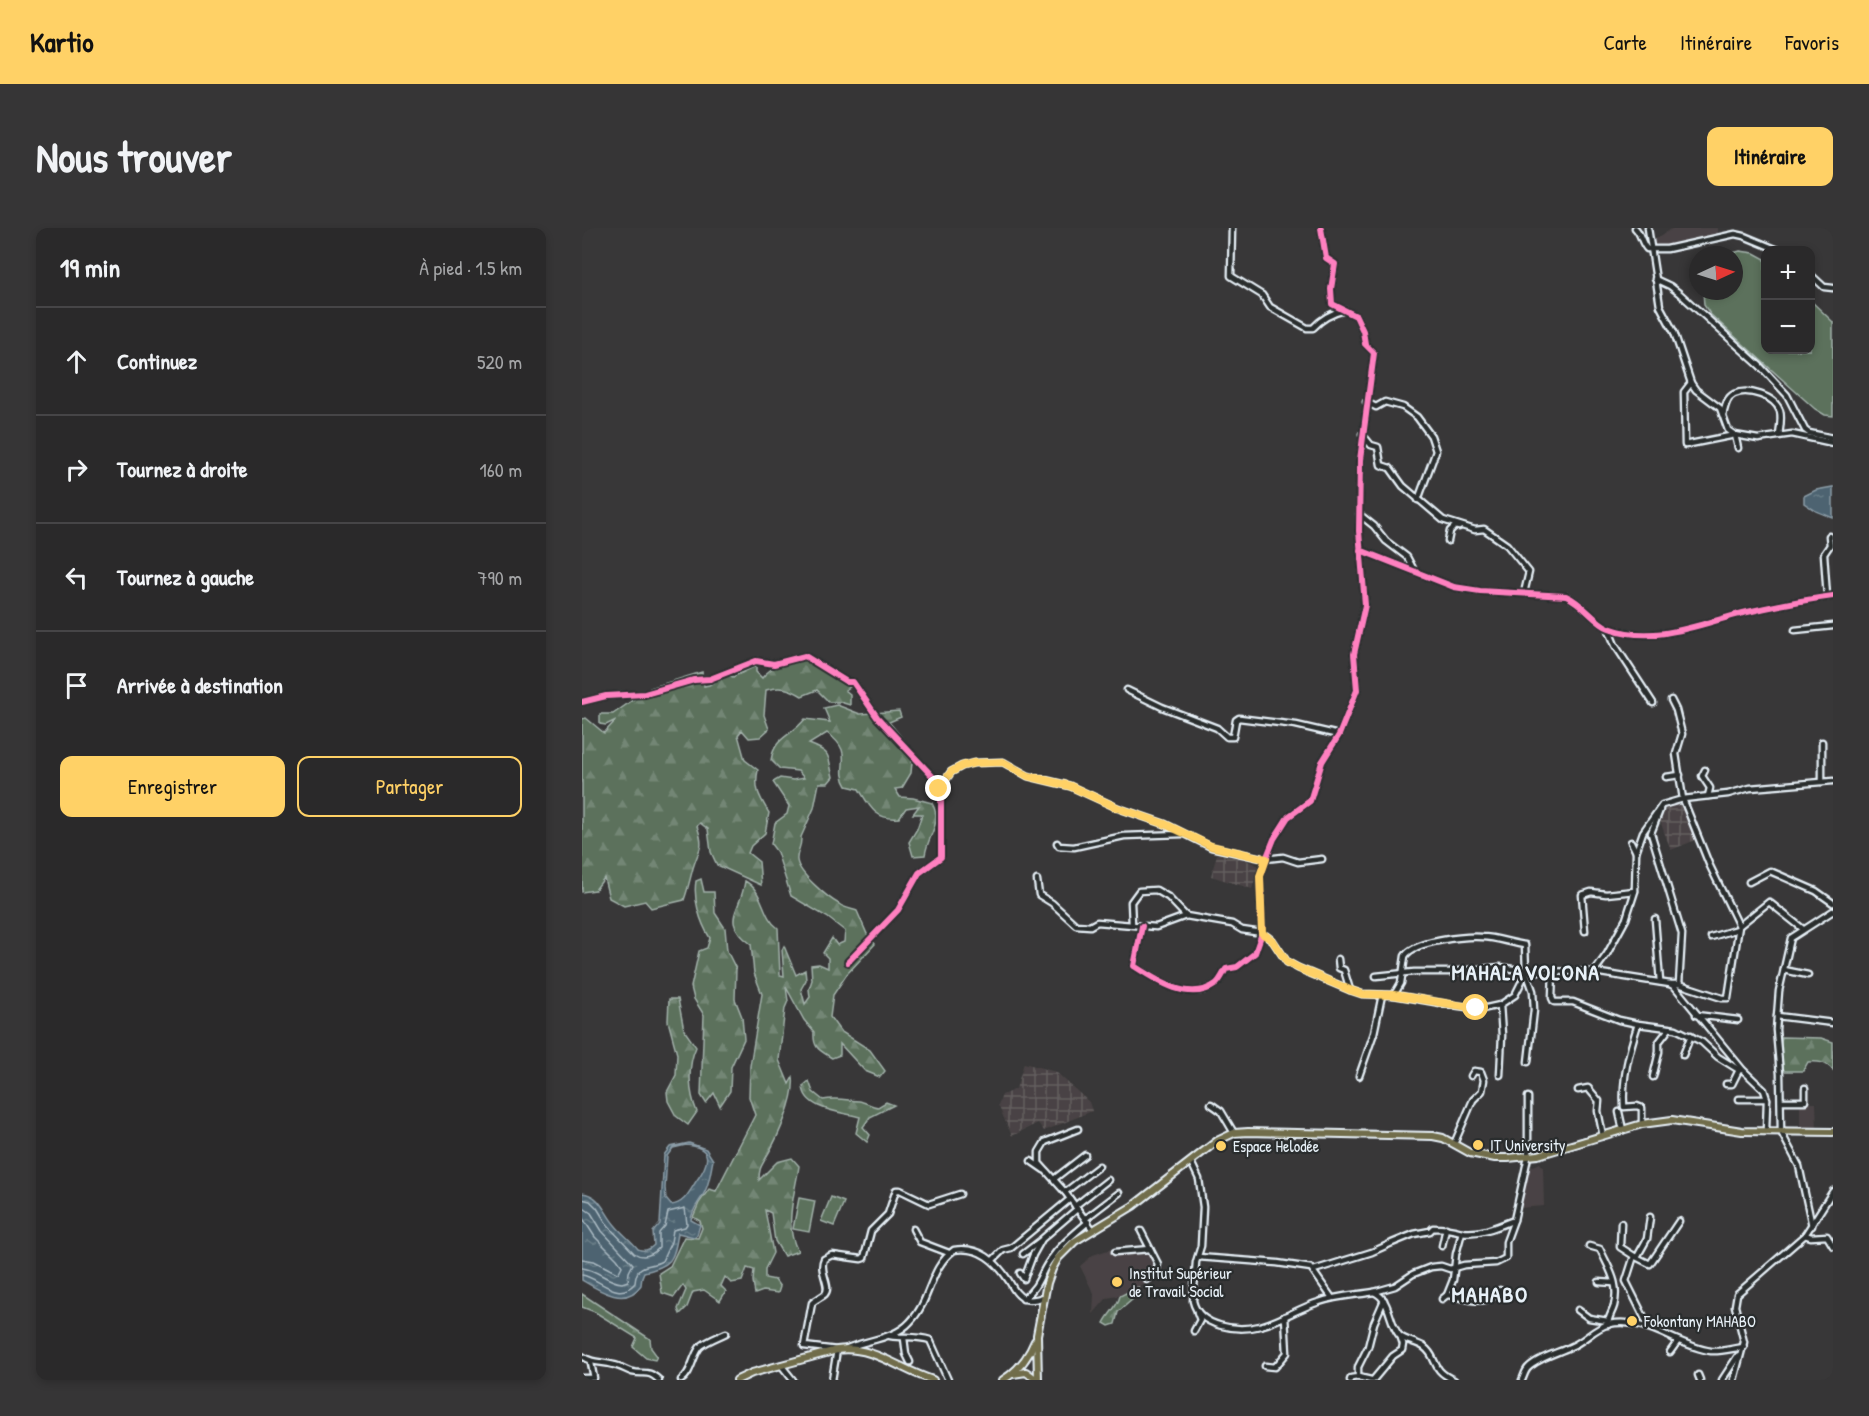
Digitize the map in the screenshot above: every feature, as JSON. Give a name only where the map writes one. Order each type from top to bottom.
[{"type":"main road","points":[[1038,1380],[1037,1335],[1049,1276],[1059,1258],[1076,1241],[1133,1206],[1217,1141],[1234,1133],[1433,1136],[1470,1153],[1508,1158],[1528,1157],[1642,1124],[1678,1120],[1734,1130],[1833,1132]]},
{"type":"main road","points":[[1008,1377],[1026,1359],[1037,1335]]},
{"type":"main road","points":[[737,1380],[752,1372],[845,1348],[881,1356],[933,1380]]},
{"type":"main road","points":[[1008,1377],[1026,1372],[1038,1380]]},
{"type":"street","points":[[1232,228],[1231,276],[1262,295],[1270,307],[1307,328],[1313,328],[1332,313],[1345,310]]},
{"type":"street","points":[[1143,926],[1134,966],[1154,979],[1182,991],[1202,991],[1218,984],[1226,969],[1238,967],[1255,953],[1262,933],[1260,876],[1266,859],[1274,839],[1288,817],[1310,801],[1322,762],[1339,735],[1358,690],[1354,654],[1365,605],[1360,550],[1359,460],[1374,353],[1365,344],[1363,331],[1356,316],[1332,304],[1331,289],[1335,264],[1326,258],[1322,228]]},
{"type":"street","points":[[1635,228],[1641,242],[1647,249],[1652,250],[1667,249],[1735,234],[1768,246]]},
{"type":"street","points":[[1648,228],[1660,306],[1674,332],[1691,383],[1696,390],[1720,408],[1728,430],[1735,435],[1738,448]]},
{"type":"street","points":[[1655,279],[1680,293],[1760,366],[1791,402],[1805,430],[1833,438]]},
{"type":"street","points":[[1815,279],[1824,287],[1833,288]]},
{"type":"street","points":[[1691,383],[1684,392],[1685,445],[1735,435],[1758,439],[1792,434],[1833,443]]},
{"type":"street","points":[[1724,415],[1726,402],[1734,394],[1746,392],[1764,395],[1775,403],[1780,412],[1779,435]]},
{"type":"street","points":[[1366,402],[1376,407],[1384,402],[1403,407],[1417,417],[1431,436],[1436,451],[1418,500]]},
{"type":"street","points":[[1362,434],[1371,445],[1378,447],[1381,465],[1390,468],[1403,486],[1443,520],[1459,523],[1475,530],[1484,529],[1507,545],[1529,572],[1524,593]]},
{"type":"street","points":[[1359,514],[1374,525],[1386,541],[1407,557],[1415,573]]},
{"type":"street","points":[[1448,541],[1450,531],[1455,526],[1466,527]]},
{"type":"street","points":[[1608,628],[1638,634],[1670,633],[1778,605],[1830,596],[1824,554],[1830,545],[1829,536]]},
{"type":"street","points":[[1360,550],[1454,587],[1566,596],[1574,599],[1608,628],[1615,645],[1653,703]]},
{"type":"street","points":[[1795,630],[1833,626]]},
{"type":"street","points":[[582,702],[606,696],[645,694],[693,680],[710,679],[756,661],[774,664],[805,656],[847,682],[853,682],[877,717],[935,779],[941,793],[941,857],[919,873],[898,910],[848,962]]},
{"type":"street","points":[[1127,690],[1162,707],[1217,728],[1230,737],[1233,737],[1236,720],[1239,718],[1296,725],[1339,735]]},
{"type":"street","points":[[1376,976],[1414,972],[1449,972],[1489,967],[1526,972],[1594,972],[1679,984],[1728,998],[1738,928],[1683,799],[1676,763],[1676,754],[1682,734],[1671,700]]},
{"type":"street","points":[[1822,742],[1822,782]]},
{"type":"street","points":[[939,789],[951,772],[962,766],[974,763],[1003,762],[1028,776],[1070,786],[1118,808],[1165,824],[1211,846],[1266,859],[1283,857],[1298,862],[1322,859]]},
{"type":"street","points":[[1705,770],[1702,776],[1710,788],[1708,796]]},
{"type":"street","points":[[1666,777],[1680,775]]},
{"type":"street","points":[[1594,972],[1626,919],[1635,891],[1636,852],[1643,832],[1662,805],[1683,799],[1728,794],[1750,788],[1833,781]]},
{"type":"street","points":[[1662,805],[1651,833],[1682,934],[1679,984]]},
{"type":"street","points":[[1057,843],[1059,846],[1074,847],[1124,836],[1183,834]]},
{"type":"street","points":[[1631,842],[1636,852]]},
{"type":"street","points":[[1749,882],[1770,871],[1816,891],[1833,903]]},
{"type":"street","points":[[1037,880],[1039,895],[1052,903],[1076,925],[1090,926],[1097,922],[1156,927],[1186,916],[1232,924],[1242,930],[1262,933],[1273,941],[1287,962],[1298,968],[1362,994],[1394,995],[1482,1009],[1500,1005],[1515,995],[1526,972]]},
{"type":"street","points":[[1132,924],[1131,902],[1139,891],[1156,890],[1168,897],[1186,916]]},
{"type":"street","points":[[1585,931],[1582,895],[1591,892],[1606,894],[1635,891]]},
{"type":"street","points":[[1711,937],[1738,928],[1769,902],[1803,929]]},
{"type":"street","points":[[1812,1226],[1799,1166],[1781,1132],[1777,1016],[1791,938],[1833,911]]},
{"type":"street","points":[[1655,919],[1660,982]]},
{"type":"street","points":[[1394,995],[1400,988],[1405,956],[1412,948],[1444,940],[1484,937],[1525,945],[1526,972],[1533,991],[1534,1010],[1528,1062]]},
{"type":"street","points":[[1338,959],[1338,967],[1344,970],[1350,990]]},
{"type":"street","points":[[1784,970],[1809,975]]},
{"type":"street","points":[[1553,971],[1553,1001],[1573,1002],[1619,1020],[1676,1029],[1691,1035],[1718,1057],[1741,1070]]},
{"type":"street","points":[[1670,984],[1675,987],[1741,1070],[1764,1090],[1767,1099],[1766,1131]]},
{"type":"street","points":[[1359,1076],[1374,1033],[1382,995]]},
{"type":"street","points":[[1500,1005],[1502,1035],[1500,1075]]},
{"type":"street","points":[[1696,1015],[1738,1020]]},
{"type":"street","points":[[1777,1016],[1833,1023]]},
{"type":"street","points":[[1638,1024],[1628,1054],[1622,1090],[1624,1107],[1642,1107],[1642,1124]]},
{"type":"street","points":[[1653,1077],[1659,1042],[1669,1029]]},
{"type":"street","points":[[1683,1055],[1691,1035]]},
{"type":"street","points":[[1726,1084],[1732,1084],[1741,1070]]},
{"type":"street","points":[[1454,1144],[1473,1100],[1481,1093],[1484,1085],[1481,1072],[1474,1071],[1471,1076]]},
{"type":"street","points":[[1578,1090],[1588,1088],[1599,1101],[1598,1111],[1603,1136]]},
{"type":"street","points":[[1781,1101],[1805,1101],[1805,1088]]},
{"type":"street","points":[[1194,1307],[1210,1322],[1233,1328],[1258,1327],[1332,1298],[1374,1292],[1395,1286],[1413,1274],[1431,1268],[1441,1266],[1450,1269],[1496,1263],[1506,1258],[1506,1242],[1514,1220],[1528,1157],[1528,1098]]},
{"type":"street","points":[[1739,1100],[1767,1099]]},
{"type":"street","points":[[1211,1104],[1221,1111],[1234,1133]]},
{"type":"street","points":[[1619,1112],[1623,1130]]},
{"type":"street","points":[[1078,1129],[1045,1142],[1038,1152],[1040,1163],[1093,1230]]},
{"type":"street","points":[[1054,1179],[1085,1155]]},
{"type":"street","points":[[1031,1161],[1038,1168],[1046,1171]]},
{"type":"street","points":[[1191,1162],[1200,1179],[1203,1197],[1201,1246],[1192,1296],[1200,1320],[1194,1331]]},
{"type":"street","points":[[1065,1192],[1099,1166]]},
{"type":"street","points":[[1023,1254],[1108,1180]]},
{"type":"street","points":[[832,1380],[837,1350],[804,1346],[812,1302],[826,1293],[822,1266],[824,1259],[832,1255],[864,1258],[871,1232],[888,1214],[896,1191],[900,1190],[928,1204],[960,1194]]},
{"type":"street","points":[[1734,1380],[1744,1347],[1742,1328],[1735,1306],[1737,1294],[1805,1235],[1833,1191]]},
{"type":"street","points":[[1023,1299],[1039,1284],[1049,1261],[1062,1245],[1086,1220],[1119,1193]]},
{"type":"street","points":[[993,1260],[1070,1199]]},
{"type":"street","points":[[1649,1328],[1626,1281],[1647,1239],[1650,1217]]},
{"type":"street","points":[[1314,1270],[1372,1252],[1433,1228],[1446,1228],[1461,1232],[1480,1231],[1514,1220]]},
{"type":"street","points":[[1621,1223],[1620,1247],[1650,1264],[1679,1221]]},
{"type":"street","points":[[1442,1246],[1446,1228]]},
{"type":"street","points":[[914,1229],[920,1242],[949,1254]]},
{"type":"street","points":[[1141,1232],[1158,1264],[1156,1273],[1147,1280]]},
{"type":"street","points":[[1461,1232],[1453,1280],[1444,1297],[1468,1301],[1494,1298],[1500,1290],[1509,1294]]},
{"type":"street","points":[[1805,1235],[1827,1236],[1833,1246]]},
{"type":"street","points":[[1020,1273],[1026,1282],[1033,1255],[1042,1239]]},
{"type":"street","points":[[1522,1380],[1529,1367],[1550,1355],[1581,1343],[1608,1323],[1614,1307],[1614,1275],[1600,1249],[1589,1246]]},
{"type":"street","points":[[1115,1252],[1150,1249]]},
{"type":"street","points":[[845,1348],[887,1335],[910,1323],[924,1300],[939,1265],[954,1250],[967,1250],[993,1260],[1023,1299],[1044,1297]]},
{"type":"street","points":[[1198,1257],[1311,1268],[1332,1298]]},
{"type":"street","points":[[1599,1282],[1614,1283]]},
{"type":"street","points":[[1350,1380],[1358,1377],[1372,1380],[1393,1356],[1402,1350],[1404,1344],[1384,1300],[1374,1292]]},
{"type":"street","points":[[1358,1377],[1358,1366],[1368,1347],[1374,1323],[1384,1300]]},
{"type":"street","points":[[1578,1310],[1589,1318],[1608,1323],[1634,1323],[1678,1341],[1713,1351],[1744,1347]]},
{"type":"street","points":[[1265,1366],[1275,1367],[1287,1353],[1285,1316]]},
{"type":"street","points":[[683,1380],[700,1347],[726,1333]]},
{"type":"street","points":[[887,1335],[930,1340],[948,1380]]},
{"type":"street","points":[[904,1338],[906,1354],[910,1362]]},
{"type":"street","points":[[1401,1338],[1424,1347],[1440,1372],[1454,1380]]},
{"type":"street","points":[[1670,1352],[1678,1341]]},
{"type":"street","points":[[1722,1380],[1744,1347]]},
{"type":"street","points":[[582,1356],[591,1363],[606,1363],[633,1372],[651,1373],[659,1380]]},
{"type":"street","points":[[582,1378],[594,1378],[591,1363]]},
{"type":"street","points":[[781,1365],[793,1380]]},
{"type":"shaded area","points":[[1673,228],[1718,228],[1718,233],[1672,247],[1655,245],[1654,240]]},
{"type":"shaded area","points":[[1683,804],[1698,839],[1671,850],[1660,821],[1667,806]]},
{"type":"shaded area","points":[[1217,854],[1244,859],[1259,866],[1252,889],[1211,876]]},
{"type":"shaded area","points":[[1024,1063],[1056,1072],[1089,1102],[1092,1111],[1044,1131],[1038,1123],[1012,1136],[998,1105],[1002,1095],[1016,1089]]},
{"type":"shaded area","points":[[1800,1103],[1816,1103],[1817,1130],[1800,1129]]},
{"type":"shaded area","points":[[1540,1163],[1543,1167],[1544,1206],[1519,1208],[1527,1169]]},
{"type":"shaded area","name":"Institut Supérieur de Travail Social","points":[[1114,1248],[1115,1252],[1150,1250],[1158,1264],[1156,1273],[1147,1280],[1146,1284],[1118,1296],[1107,1298],[1093,1314],[1094,1294],[1080,1266],[1093,1255]]},
{"type":"green space","points":[[1743,251],[1761,257],[1761,354],[1815,354],[1815,305],[1833,322],[1833,416],[1825,415],[1815,409],[1710,314],[1704,300],[1743,300]]},
{"type":"green space","points":[[807,660],[841,675],[853,685],[845,690],[850,694],[850,705],[829,702],[817,690],[802,696],[784,688],[766,690],[764,715],[769,729],[760,737],[749,738],[742,730],[738,735],[745,760],[758,770],[758,792],[769,813],[765,833],[751,846],[748,853],[759,862],[761,885],[717,865],[711,852],[708,829],[700,823],[697,826],[701,839],[700,848],[684,900],[651,908],[645,901],[624,906],[609,898],[604,878],[595,890],[582,892],[582,719],[586,718],[604,733],[616,720],[606,725],[600,724],[600,714],[613,714],[650,688],[702,672],[704,686],[709,685],[727,675],[733,677],[756,666],[756,672],[762,678],[777,666]]},
{"type":"green space","points":[[837,705],[860,714],[899,711],[901,717],[889,722],[913,751],[911,773],[902,788],[895,789],[900,797],[932,803],[936,817],[925,855],[913,856],[909,842],[922,814],[913,814],[919,806],[906,808],[899,818],[884,817],[870,807],[859,789],[847,786],[843,772],[843,754],[836,740],[827,733],[809,744],[826,753],[833,777],[828,783],[819,783],[814,808],[801,837],[797,860],[802,872],[814,885],[843,906],[857,911],[867,934],[875,944],[847,974],[833,995],[830,1017],[840,1031],[870,1050],[885,1071],[880,1077],[865,1071],[840,1044],[840,1055],[832,1058],[820,1050],[815,1042],[814,1032],[804,1020],[786,987],[788,1001],[785,1008],[779,1060],[789,1084],[793,1077],[792,1095],[777,1138],[761,1166],[759,1180],[777,1162],[792,1158],[799,1166],[791,1220],[791,1231],[798,1251],[784,1256],[775,1241],[771,1213],[765,1210],[773,1253],[765,1269],[765,1278],[775,1280],[780,1287],[778,1293],[763,1291],[755,1294],[754,1270],[747,1268],[742,1281],[731,1283],[725,1277],[721,1286],[726,1291],[720,1301],[704,1290],[693,1292],[687,1307],[680,1314],[678,1309],[686,1290],[683,1285],[674,1297],[662,1293],[659,1273],[670,1266],[684,1237],[698,1238],[702,1228],[700,1221],[693,1217],[699,1203],[709,1189],[716,1191],[755,1115],[749,1097],[750,1066],[762,994],[754,973],[751,944],[741,936],[734,922],[734,915],[745,881],[756,891],[768,917],[778,928],[780,975],[784,976],[782,950],[784,946],[796,975],[805,970],[806,980],[801,989],[805,1004],[810,997],[811,965],[819,964],[828,968],[828,958],[823,953],[832,938],[837,945],[844,942],[845,931],[827,917],[791,896],[777,852],[771,844],[775,823],[787,814],[789,806],[773,782],[780,778],[793,780],[804,778],[798,771],[780,769],[771,760],[773,752],[780,741],[805,719],[830,722],[824,708]]},
{"type":"green space","points":[[701,879],[704,892],[714,892],[715,913],[725,928],[727,951],[736,969],[735,999],[742,1017],[744,1039],[731,1067],[730,1091],[720,1106],[714,1093],[706,1103],[701,1095],[704,1015],[694,999],[691,987],[699,951],[707,948],[710,938],[700,918],[696,903],[696,881]]},
{"type":"green space","points":[[669,999],[678,999],[684,1030],[696,1047],[691,1063],[690,1080],[697,1112],[688,1125],[676,1116],[668,1101],[667,1092],[676,1075],[677,1054],[668,1021]]},
{"type":"green space","points":[[1782,1037],[1821,1038],[1833,1042],[1833,1070],[1819,1062],[1808,1062],[1803,1071],[1784,1071],[1779,1053]]},
{"type":"green space","points":[[809,1081],[813,1092],[823,1100],[859,1101],[878,1107],[886,1102],[894,1105],[870,1117],[863,1127],[870,1135],[867,1142],[856,1133],[860,1117],[825,1109],[810,1100],[803,1086]]},
{"type":"green space","points":[[831,1197],[844,1202],[834,1226],[821,1221]]},
{"type":"green space","points":[[799,1198],[815,1201],[809,1232],[793,1229]]},
{"type":"green space","points":[[1138,1287],[1141,1292],[1118,1312],[1115,1324],[1109,1326],[1104,1323],[1120,1296]]},
{"type":"green space","points":[[582,1294],[650,1339],[651,1348],[657,1356],[655,1360],[646,1358],[633,1347],[637,1338],[595,1312],[582,1307]]},
{"type":"water","points":[[1833,487],[1833,518],[1804,503],[1804,496],[1816,490]]},
{"type":"water","points":[[689,1143],[706,1149],[713,1160],[707,1186],[692,1215],[691,1220],[700,1225],[697,1235],[694,1237],[678,1233],[670,1261],[644,1272],[641,1285],[635,1292],[620,1296],[597,1289],[582,1280],[582,1193],[598,1201],[615,1225],[638,1249],[649,1249],[654,1245],[653,1232],[660,1224],[664,1155],[670,1147]],"holes":[[[686,1145],[695,1146],[705,1152],[705,1167],[687,1196],[671,1205],[666,1199],[665,1188],[667,1156],[673,1148]]]},
{"type":"cycle path","points":[[1142,926],[1134,966],[1163,983],[1185,991],[1206,989],[1216,984],[1226,969],[1237,967],[1255,953],[1262,933],[1260,876],[1266,859],[1274,839],[1288,817],[1310,801],[1322,762],[1339,735],[1357,690],[1354,654],[1365,605],[1359,531],[1360,460],[1374,353],[1365,344],[1363,331],[1356,316],[1332,304],[1331,289],[1335,264],[1326,258],[1321,228]]},
{"type":"cycle path","points":[[1360,550],[1454,587],[1480,591],[1566,596],[1578,603],[1599,622],[1626,633],[1660,634],[1677,631],[1754,610],[1833,596]]},
{"type":"cycle path","points":[[582,702],[606,696],[645,694],[694,680],[710,679],[756,661],[774,664],[805,656],[847,682],[853,682],[877,717],[935,779],[941,793],[941,857],[919,873],[898,910],[848,962]]},
{"type":"place","name":"IT University","points":[[1478,1145]]},
{"type":"place","name":"Espace Helodée","points":[[1221,1146]]},
{"type":"place","name":"Institut Supérieur de Travail Social","points":[[1117,1282]]},
{"type":"place","name":"Fokontany MAHABO","points":[[1632,1321]]},
{"type":"district","name":"MAHALAVOLONA","points":[[1526,972]]},
{"type":"district","name":"MAHABO","points":[[1490,1294]]},
{"type":"route","points":[[939,789],[951,772],[962,766],[974,763],[1003,762],[1028,776],[1084,791],[1118,808],[1165,824],[1211,846],[1266,859],[1260,876],[1262,933],[1273,941],[1287,962],[1362,994],[1394,995],[1476,1008]]}]
